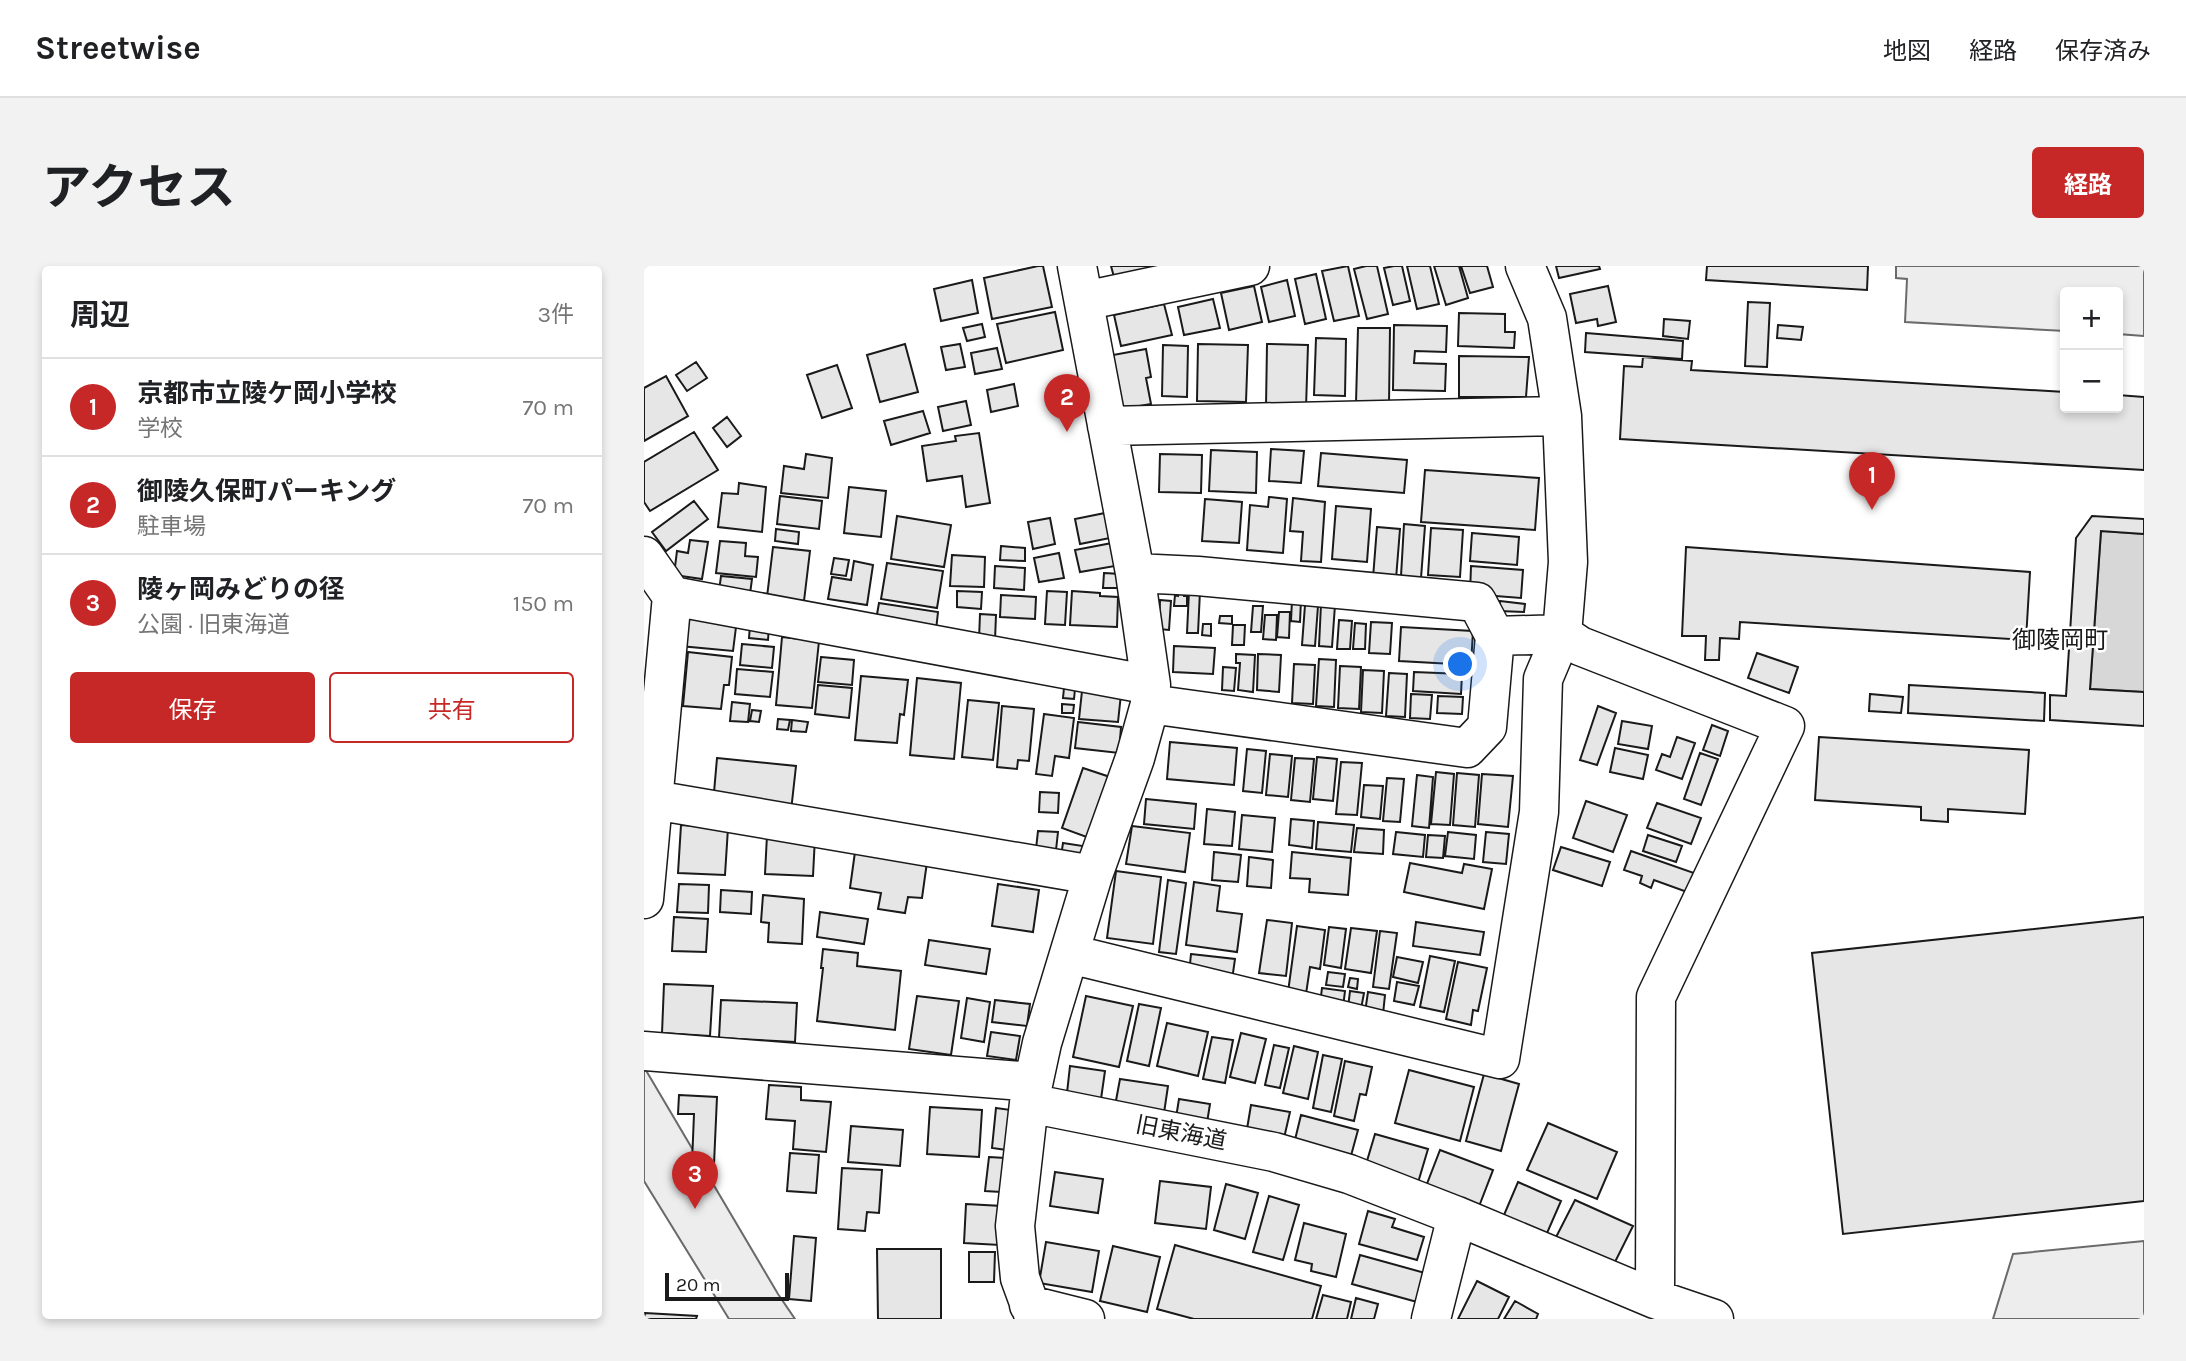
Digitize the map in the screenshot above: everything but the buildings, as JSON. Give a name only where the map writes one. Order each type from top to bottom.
[{"type":"street","points":[[1085,1319],[1032,1312],[1020,1278],[1015,1226],[1031,1092],[1042,1043],[1093,875],[1135,758],[1150,694],[1135,573],[1080,283],[1250,266]]},
{"type":"street","points":[[1070,954],[1500,1059],[1539,812],[1543,679],[1562,634],[1567,562],[1562,416],[1547,318],[1525,266]]},
{"type":"street","points":[[1107,426],[1562,416]]},
{"type":"street","points":[[644,556],[672,596],[644,899]]},
{"type":"street","points":[[672,596],[1150,694],[1467,748],[1487,727],[1495,636],[1477,602],[1198,576],[1135,573]]},
{"type":"street","points":[[1495,636],[1562,634],[1580,646],[1785,726],[1656,997],[1655,1299]]},
{"type":"street","points":[[654,800],[1093,875]]},
{"type":"street","name":"旧東海道","points":[[644,1051],[1031,1092],[1274,1152],[1349,1174],[1655,1299],[1714,1319]]},
{"type":"street","points":[[1432,1319],[1457,1216]]},
{"type":"shaded area","points":[[1896,266],[2144,266],[2144,336],[2123,334],[2123,287],[2060,287],[2060,331],[1905,322],[1907,279],[1896,278]]},
{"type":"shaded area","points":[[2101,531],[2144,534],[2144,692],[2090,689]]},
{"type":"shaded area","points":[[644,1067],[795,1319],[729,1319],[644,1181]]},
{"type":"shaded area","points":[[2144,1241],[2144,1319],[1993,1319],[2013,1254]]},
{"type":"place","name":"御陵久保町パーキング","points":[[1067,432]]},
{"type":"place","name":"京都市立陵ケ岡小学校","points":[[1872,510]]},
{"type":"place","name":"陵ヶ岡みどりの径","points":[[695,1209]]},
{"type":"district","name":"御陵岡町","points":[[2060,640]]}]
